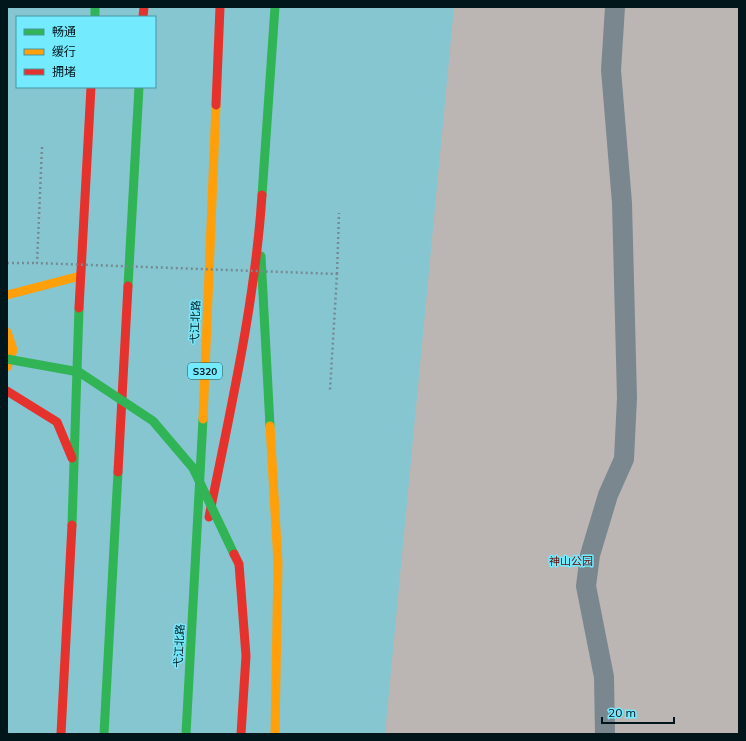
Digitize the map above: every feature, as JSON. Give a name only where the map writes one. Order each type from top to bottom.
[{"type":"main road","name":"弋江北路","points":[[186,734],[204,402],[220,7]]},
{"type":"main road","points":[[194,595],[238,371],[260,228],[275,7]]},
{"type":"main road","points":[[61,734],[75,467],[80,276],[91,88]]},
{"type":"main road","points":[[104,734],[139,88]]},
{"type":"main road","points":[[260,228],[278,564],[275,734]]},
{"type":"main road","points":[[7,295],[80,276]]},
{"type":"main road","points":[[7,332],[13,350],[7,367]]},
{"type":"main road","points":[[7,360],[79,372],[153,421],[193,468],[239,564],[246,656],[241,734]]},
{"type":"main road","points":[[7,391],[57,422],[75,467]]},
{"type":"street","points":[[605,734],[604,677],[586,586],[590,555],[608,495],[624,459],[626,421],[627,382],[622,203],[611,70],[615,7]]},
{"type":"path","points":[[37,263],[42,147]]},
{"type":"path","points":[[330,390],[339,213]]},
{"type":"path","points":[[7,263],[337,274]]},
{"type":"green space","name":"神山公园","points":[[454,7],[739,7],[739,734],[385,734]]},
{"type":"traffic: fast","points":[[95,7],[95,16]]},
{"type":"traffic: fast","points":[[262,195],[275,7]]},
{"type":"traffic: fast","points":[[128,286],[139,88]]},
{"type":"traffic: fast","points":[[261,256],[270,426]]},
{"type":"traffic: fast","points":[[72,525],[79,308]]},
{"type":"traffic: fast","points":[[7,359],[79,372],[153,421],[193,468],[234,554]]},
{"type":"traffic: fast","points":[[186,734],[203,419]]},
{"type":"traffic: fast","points":[[104,734],[118,472]]},
{"type":"traffic: slow","points":[[203,419],[216,105]]},
{"type":"traffic: slow","points":[[7,295],[80,276]]},
{"type":"traffic: slow","points":[[7,332],[13,350],[7,367]]},
{"type":"traffic: slow","points":[[270,426],[278,563],[275,734]]},
{"type":"traffic: jam","points":[[143,16],[144,7]]},
{"type":"traffic: jam","points":[[216,105],[220,7]]},
{"type":"traffic: jam","points":[[79,308],[91,88]]},
{"type":"traffic: jam","points":[[209,517],[248,316],[259,235],[262,195]]},
{"type":"traffic: jam","points":[[118,472],[128,286]]},
{"type":"traffic: jam","points":[[7,391],[57,422],[72,458]]},
{"type":"traffic: jam","points":[[61,734],[72,525]]},
{"type":"traffic: jam","points":[[234,554],[239,564],[246,656],[241,734]]}]
